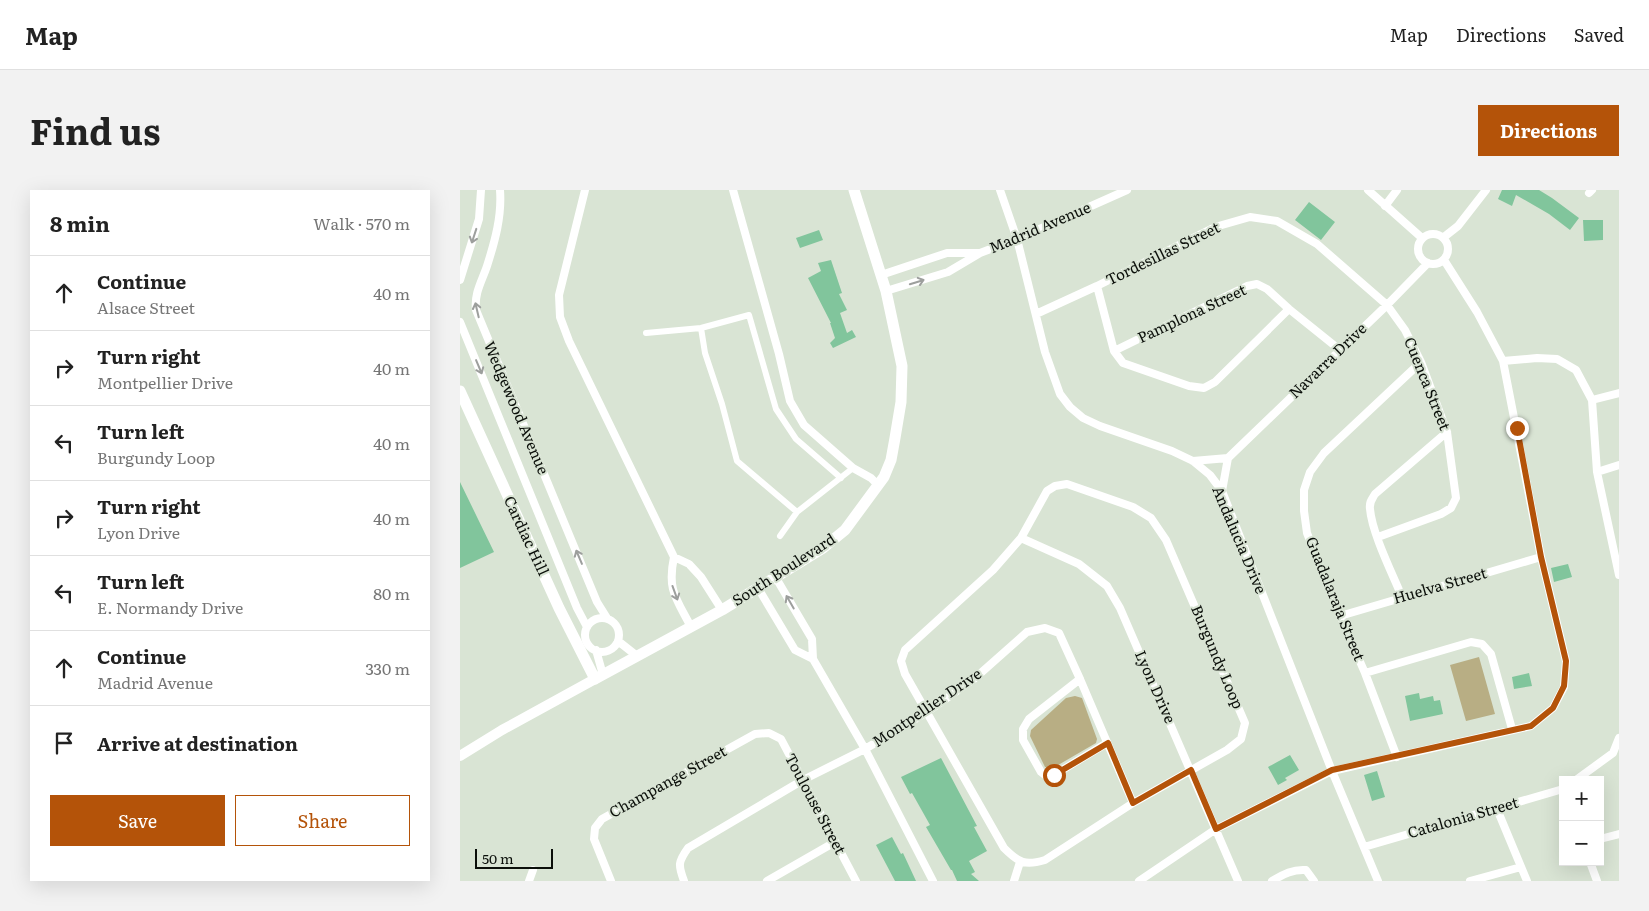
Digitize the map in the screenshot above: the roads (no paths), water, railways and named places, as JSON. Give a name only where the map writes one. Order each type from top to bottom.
[{"type":"main road","name":"South Boulevard","points":[[599,677],[722,610],[823,548],[845,530],[878,485],[891,460],[901,402],[902,366],[886,291],[854,190]]},
{"type":"main road","name":"Cardiac Hill","points":[[460,391],[559,608],[599,677]]},
{"type":"street","points":[[460,280],[479,219],[481,190]]},
{"type":"street","name":"Wedgewood Avenue","points":[[500,190],[500,222],[476,294],[476,310],[598,602],[607,618],[616,625],[618,641],[637,656]]},
{"type":"street","points":[[585,190],[559,295],[560,317],[569,341],[674,557],[689,564],[701,577],[722,610]]},
{"type":"street","points":[[733,190],[779,354],[790,401],[804,424],[853,468],[871,478],[878,485]]},
{"type":"street","name":"Andalucia Drive","points":[[1000,190],[1018,239],[1045,352],[1060,394],[1070,407],[1083,418],[1100,426],[1172,451],[1193,461],[1210,475],[1222,491],[1378,881]]},
{"type":"street","name":"Madrid Avenue","points":[[980,253],[1018,239],[1127,190]]},
{"type":"street","points":[[1368,190],[1422,238]]},
{"type":"street","points":[[1385,206],[1397,190]]},
{"type":"street","points":[[1444,238],[1458,226],[1486,190]]},
{"type":"street","name":"Tordesillas Street","points":[[1036,314],[1215,227],[1250,217],[1277,221],[1316,244],[1387,305]]},
{"type":"street","points":[[1430,234],[1440,235],[1444,238],[1449,251],[1444,260],[1436,264],[1424,261],[1418,252],[1422,238],[1430,234]]},
{"type":"street","points":[[880,275],[947,252],[980,253]]},
{"type":"street","points":[[886,291],[948,272],[980,253]]},
{"type":"street","points":[[1139,881],[1216,829],[1332,770],[1531,726],[1553,708],[1564,686],[1566,661],[1541,557],[1503,361],[1444,260]]},
{"type":"street","name":"Navarra Drive","points":[[1228,458],[1428,263]]},
{"type":"street","name":"Pamplona Street","points":[[1114,351],[1247,286],[1256,284],[1267,289],[1340,350]]},
{"type":"street","points":[[1097,286],[1114,351],[1123,363],[1189,386],[1204,388],[1215,382],[1289,309]]},
{"type":"street","name":"Cuenca Street","points":[[1378,537],[1441,514],[1451,508],[1456,498],[1447,432],[1421,362],[1405,330],[1387,305]]},
{"type":"street","points":[[646,333],[701,328],[749,315],[776,409],[796,439],[841,478]]},
{"type":"street","name":"Wedgewood Avenue","points":[[460,322],[577,608],[587,627],[587,640],[592,648],[596,650],[599,677]]},
{"type":"street","points":[[701,328],[705,353],[722,404],[737,461],[797,512]]},
{"type":"street","points":[[1503,361],[1536,358],[1557,359],[1576,370],[1592,400],[1597,472],[1619,575]]},
{"type":"street","name":"Guadalaraja Street","points":[[1397,757],[1307,532],[1304,490],[1310,472],[1324,453],[1421,362]]},
{"type":"street","points":[[1592,400],[1619,392]]},
{"type":"street","points":[[1402,597],[1378,537],[1370,510],[1370,502],[1375,494],[1447,432]]},
{"type":"street","points":[[1193,461],[1228,458],[1222,491]]},
{"type":"street","points":[[1597,472],[1619,465]]},
{"type":"street","points":[[780,536],[797,512],[853,468]]},
{"type":"street","name":"Burgundy Loop","points":[[1067,484],[1133,508],[1151,518],[1166,540],[1245,723],[1241,739],[1227,750],[1133,803],[1045,860],[1033,863],[1020,862],[1004,848],[927,712],[905,674],[902,661],[905,650],[993,570],[1022,538],[1047,491],[1055,486],[1067,484]]},
{"type":"street","points":[[1610,538],[1619,533]]},
{"type":"street","name":"Lyon Drive","points":[[1022,538],[1080,564],[1107,586],[1120,608],[1238,881]]},
{"type":"street","points":[[674,557],[670,574],[672,591],[691,627]]},
{"type":"street","name":"Huelva Street","points":[[1340,616],[1541,557]]},
{"type":"street","points":[[776,578],[812,639],[813,659],[864,749],[933,881]]},
{"type":"street","points":[[758,588],[795,650],[813,659]]},
{"type":"street","points":[[587,627],[593,620],[607,618]]},
{"type":"street","name":"Montpellier Drive","points":[[684,881],[679,868],[680,859],[688,848],[804,780],[864,749],[927,712],[974,679],[1027,632],[1045,628],[1059,633],[1133,803]]},
{"type":"street","points":[[596,650],[606,651],[618,641]]},
{"type":"street","points":[[1365,673],[1471,642],[1482,644],[1491,654],[1512,729]]},
{"type":"street","name":"South Boulevard","points":[[460,756],[502,730],[599,677]]},
{"type":"street","points":[[1080,679],[1029,719],[1023,729],[1022,740],[1041,772],[1046,776],[1054,775],[1108,743]]},
{"type":"street","name":"Toulouse Street","points":[[769,733],[781,739],[856,881]]},
{"type":"street","name":"Champange Street","points":[[611,881],[594,839],[595,828],[602,820],[755,734],[769,733]]},
{"type":"street","points":[[1582,776],[1616,754],[1619,738]]},
{"type":"street","name":"Catalonia Street","points":[[1364,847],[1559,793]]},
{"type":"street","points":[[1497,809],[1528,881]]},
{"type":"street","points":[[1604,837],[1619,834]]},
{"type":"street","points":[[766,881],[781,878],[835,842]]},
{"type":"street","points":[[1014,881],[1020,862]]},
{"type":"street","points":[[1591,866],[1597,881]]},
{"type":"street","points":[[1470,881],[1521,867]]},
{"type":"street","points":[[1272,881],[1297,869],[1306,870],[1314,881]]},
{"type":"street","points":[[529,881],[533,870]]}]
